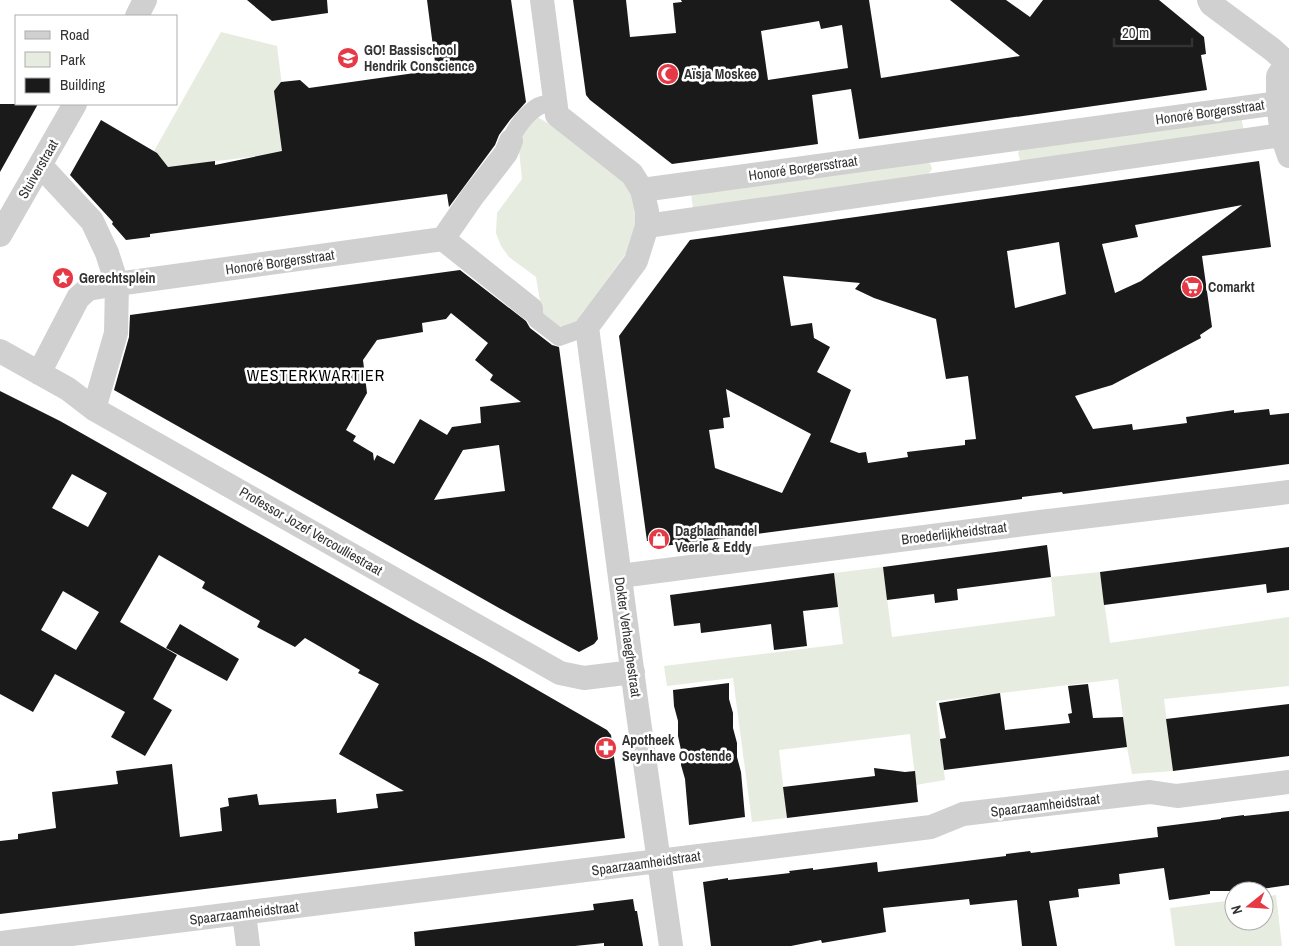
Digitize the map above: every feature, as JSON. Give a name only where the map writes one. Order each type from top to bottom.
[{"type":"street","points":[[137,15],[146,0]]},
{"type":"street","points":[[542,0],[556,102],[557,114],[632,174],[642,190],[648,226],[636,261],[587,327],[559,337],[537,320],[531,309],[444,239],[506,153],[513,132],[539,106],[556,102]]},
{"type":"street","points":[[1213,4],[1288,62]]},
{"type":"street","name":"Honoré Borgersstraat","points":[[648,226],[969,179],[1286,146],[1278,103],[1278,76],[1288,62]]},
{"type":"street","name":"Honoré Borgersstraat","points":[[642,190],[1278,103]]},
{"type":"street","name":"Stuiverstraat","points":[[0,235],[74,105]]},
{"type":"street","points":[[964,146],[969,179]]},
{"type":"street","points":[[40,165],[92,221],[107,252],[117,284],[116,333],[94,409]]},
{"type":"street","name":"Honoré Borgersstraat","points":[[117,284],[444,239]]},
{"type":"street","points":[[39,373],[78,298],[88,289],[117,284]]},
{"type":"street","name":"Dokter Verhaeghestraat","points":[[587,327],[671,946]]},
{"type":"street","name":"Professor Jozef Vercoulliestraat","points":[[0,351],[68,389],[94,409],[560,673],[584,678],[633,672]]},
{"type":"street","name":"Broederlijkheidstraat","points":[[620,576],[1289,492]]},
{"type":"street","name":"Spaarzaamheidstraat","points":[[0,943],[931,827],[964,814],[1150,792],[1177,796],[1289,782]]},
{"type":"street","points":[[244,913],[248,946]]},
{"type":"green space","points":[[221,32],[277,46],[290,148],[282,153],[168,167],[154,151]]},
{"type":"green space","points":[[536,116],[557,129],[629,185],[637,214],[636,232],[630,248],[573,326],[562,327],[543,319],[536,277],[509,257],[501,246],[496,233],[497,213],[522,179],[518,141]]},
{"type":"green space","points":[[1241,116],[1244,132],[1024,162],[1020,160],[1018,153],[1020,149]]},
{"type":"green space","points":[[927,161],[932,169],[928,175],[693,208],[691,193]]},
{"type":"green space","points":[[883,567],[892,637],[1055,616],[1051,577],[1100,572],[1110,643],[1289,617],[1289,686],[1164,699],[1173,771],[1132,774],[1118,679],[936,701],[945,780],[916,785],[910,734],[779,750],[787,818],[752,822],[733,678],[667,686],[664,666],[843,644],[834,573]]},
{"type":"green space","points":[[1274,895],[1276,895],[1282,946],[1175,946],[1170,908],[1224,901],[1224,931],[1274,931]]},
{"type":"building","points":[[247,0],[327,0],[328,13],[272,21]]},
{"type":"building","points":[[427,0],[511,0],[526,102],[499,135],[495,145],[449,207],[447,194],[150,234],[150,237],[126,240],[112,224],[113,222],[70,175],[101,120],[157,153],[168,167],[215,161],[215,165],[282,151],[274,91],[281,82],[300,80],[309,88],[436,70]]},
{"type":"building","points":[[573,0],[626,0],[630,37],[676,33],[673,3],[682,2],[681,0],[869,0],[881,78],[1020,56],[950,0],[1006,0],[1030,17],[1043,0],[1159,0],[1204,37],[1206,54],[1201,55],[1207,90],[859,139],[851,89],[812,95],[818,144],[672,164],[586,95]],"holes":[[[819,21],[821,29],[842,25],[848,68],[768,80],[761,31]]]},
{"type":"building","points":[[0,104],[37,105],[0,172]]},
{"type":"building","points":[[1259,161],[1271,247],[1202,256],[1212,327],[1200,335],[1201,338],[1112,385],[1075,396],[1093,429],[1132,424],[1133,430],[1187,423],[1186,417],[1234,410],[1234,413],[1269,409],[1270,415],[1289,413],[1289,464],[1063,494],[1062,492],[1022,497],[1022,499],[655,547],[653,541],[647,541],[619,336],[690,240]],"holes":[[[1242,205],[1141,281],[1115,293],[1102,244],[1138,237],[1135,225]],[[1059,242],[1066,294],[1015,308],[1007,251]],[[783,276],[860,283],[855,289],[874,298],[936,319],[946,379],[968,376],[976,439],[965,440],[965,445],[907,452],[908,457],[868,463],[866,452],[859,453],[830,442],[851,390],[817,372],[830,347],[814,338],[812,323],[791,326]],[[726,389],[811,434],[782,493],[715,468],[709,430],[724,428],[723,418],[730,417]]]},
{"type":"building","points":[[460,270],[526,321],[530,328],[552,345],[559,347],[598,639],[594,644],[579,652],[114,390],[129,337],[130,315]],"holes":[[[451,313],[488,343],[475,360],[493,375],[490,380],[521,402],[480,407],[481,423],[452,427],[447,435],[420,419],[394,464],[377,455],[374,461],[373,453],[353,441],[356,436],[346,430],[367,393],[363,360],[377,340],[423,332],[422,323],[446,319]],[[499,445],[505,491],[434,500],[463,450]]]},
{"type":"building","points":[[0,391],[60,421],[607,730],[611,735],[625,838],[0,914],[0,841],[18,839],[18,834],[56,828],[52,792],[118,784],[116,771],[172,764],[180,837],[222,831],[220,808],[229,806],[228,798],[257,794],[259,805],[336,799],[337,813],[378,808],[376,794],[404,791],[339,754],[379,684],[358,673],[360,670],[305,638],[295,647],[257,627],[260,621],[202,588],[205,582],[159,555],[120,622],[177,655],[153,699],[172,710],[145,756],[111,737],[125,712],[55,674],[33,712],[0,694]],"holes":[[[72,474],[107,493],[88,527],[52,508]],[[63,591],[99,612],[76,650],[41,630]]]},
{"type":"building","points":[[1047,545],[1051,577],[957,589],[958,600],[935,603],[934,594],[887,600],[883,567]]},
{"type":"building","points":[[1289,547],[1289,590],[1267,593],[1266,584],[1104,605],[1100,572]]},
{"type":"building","points":[[834,573],[838,607],[803,611],[807,646],[774,650],[771,624],[701,633],[700,623],[674,626],[670,595]]},
{"type":"building","points":[[180,624],[239,659],[227,681],[166,648]]},
{"type":"building","points":[[729,683],[729,699],[733,713],[733,728],[741,772],[745,817],[689,825],[673,690]]},
{"type":"building","points":[[1088,684],[1093,718],[1123,717],[1127,747],[944,770],[940,739],[946,738],[939,703],[1000,693],[1005,730],[1070,723],[1068,714],[1072,713],[1068,686]]},
{"type":"building","points":[[1289,704],[1289,756],[1173,771],[1166,719]]},
{"type":"building","points":[[874,768],[905,772],[915,771],[918,802],[787,818],[783,787],[875,776]]},
{"type":"building","points":[[1289,811],[1289,885],[1274,887],[1274,881],[1224,881],[1224,891],[1210,891],[1210,894],[1169,900],[1164,868],[1119,874],[1120,884],[1078,889],[1079,897],[1049,901],[1057,946],[1022,946],[1017,900],[970,905],[969,899],[883,908],[886,932],[822,943],[821,940],[791,946],[711,946],[703,882],[877,862],[878,872],[1006,856],[1006,854],[1030,851],[1031,853],[1158,837],[1157,827]]},
{"type":"building","points":[[633,899],[643,946],[604,946],[604,943],[575,946],[415,946],[414,932],[594,910],[593,904]]},
{"type":"place","name":"GO! Bassischool Hendrik Conscience","points":[[348,58]]},
{"type":"place","name":"Aïsja Moskee","points":[[668,74]]},
{"type":"place","name":"Gerechtsplein","points":[[63,278]]},
{"type":"place","name":"Comarkt","points":[[1192,287]]},
{"type":"place","name":"Dagbladhandel Veerle & Eddy","points":[[659,539]]},
{"type":"place","name":"Apotheek Seynhave Oostende","points":[[606,748]]},
{"type":"district","name":"WESTERKWARTIER","points":[[316,375]]}]
